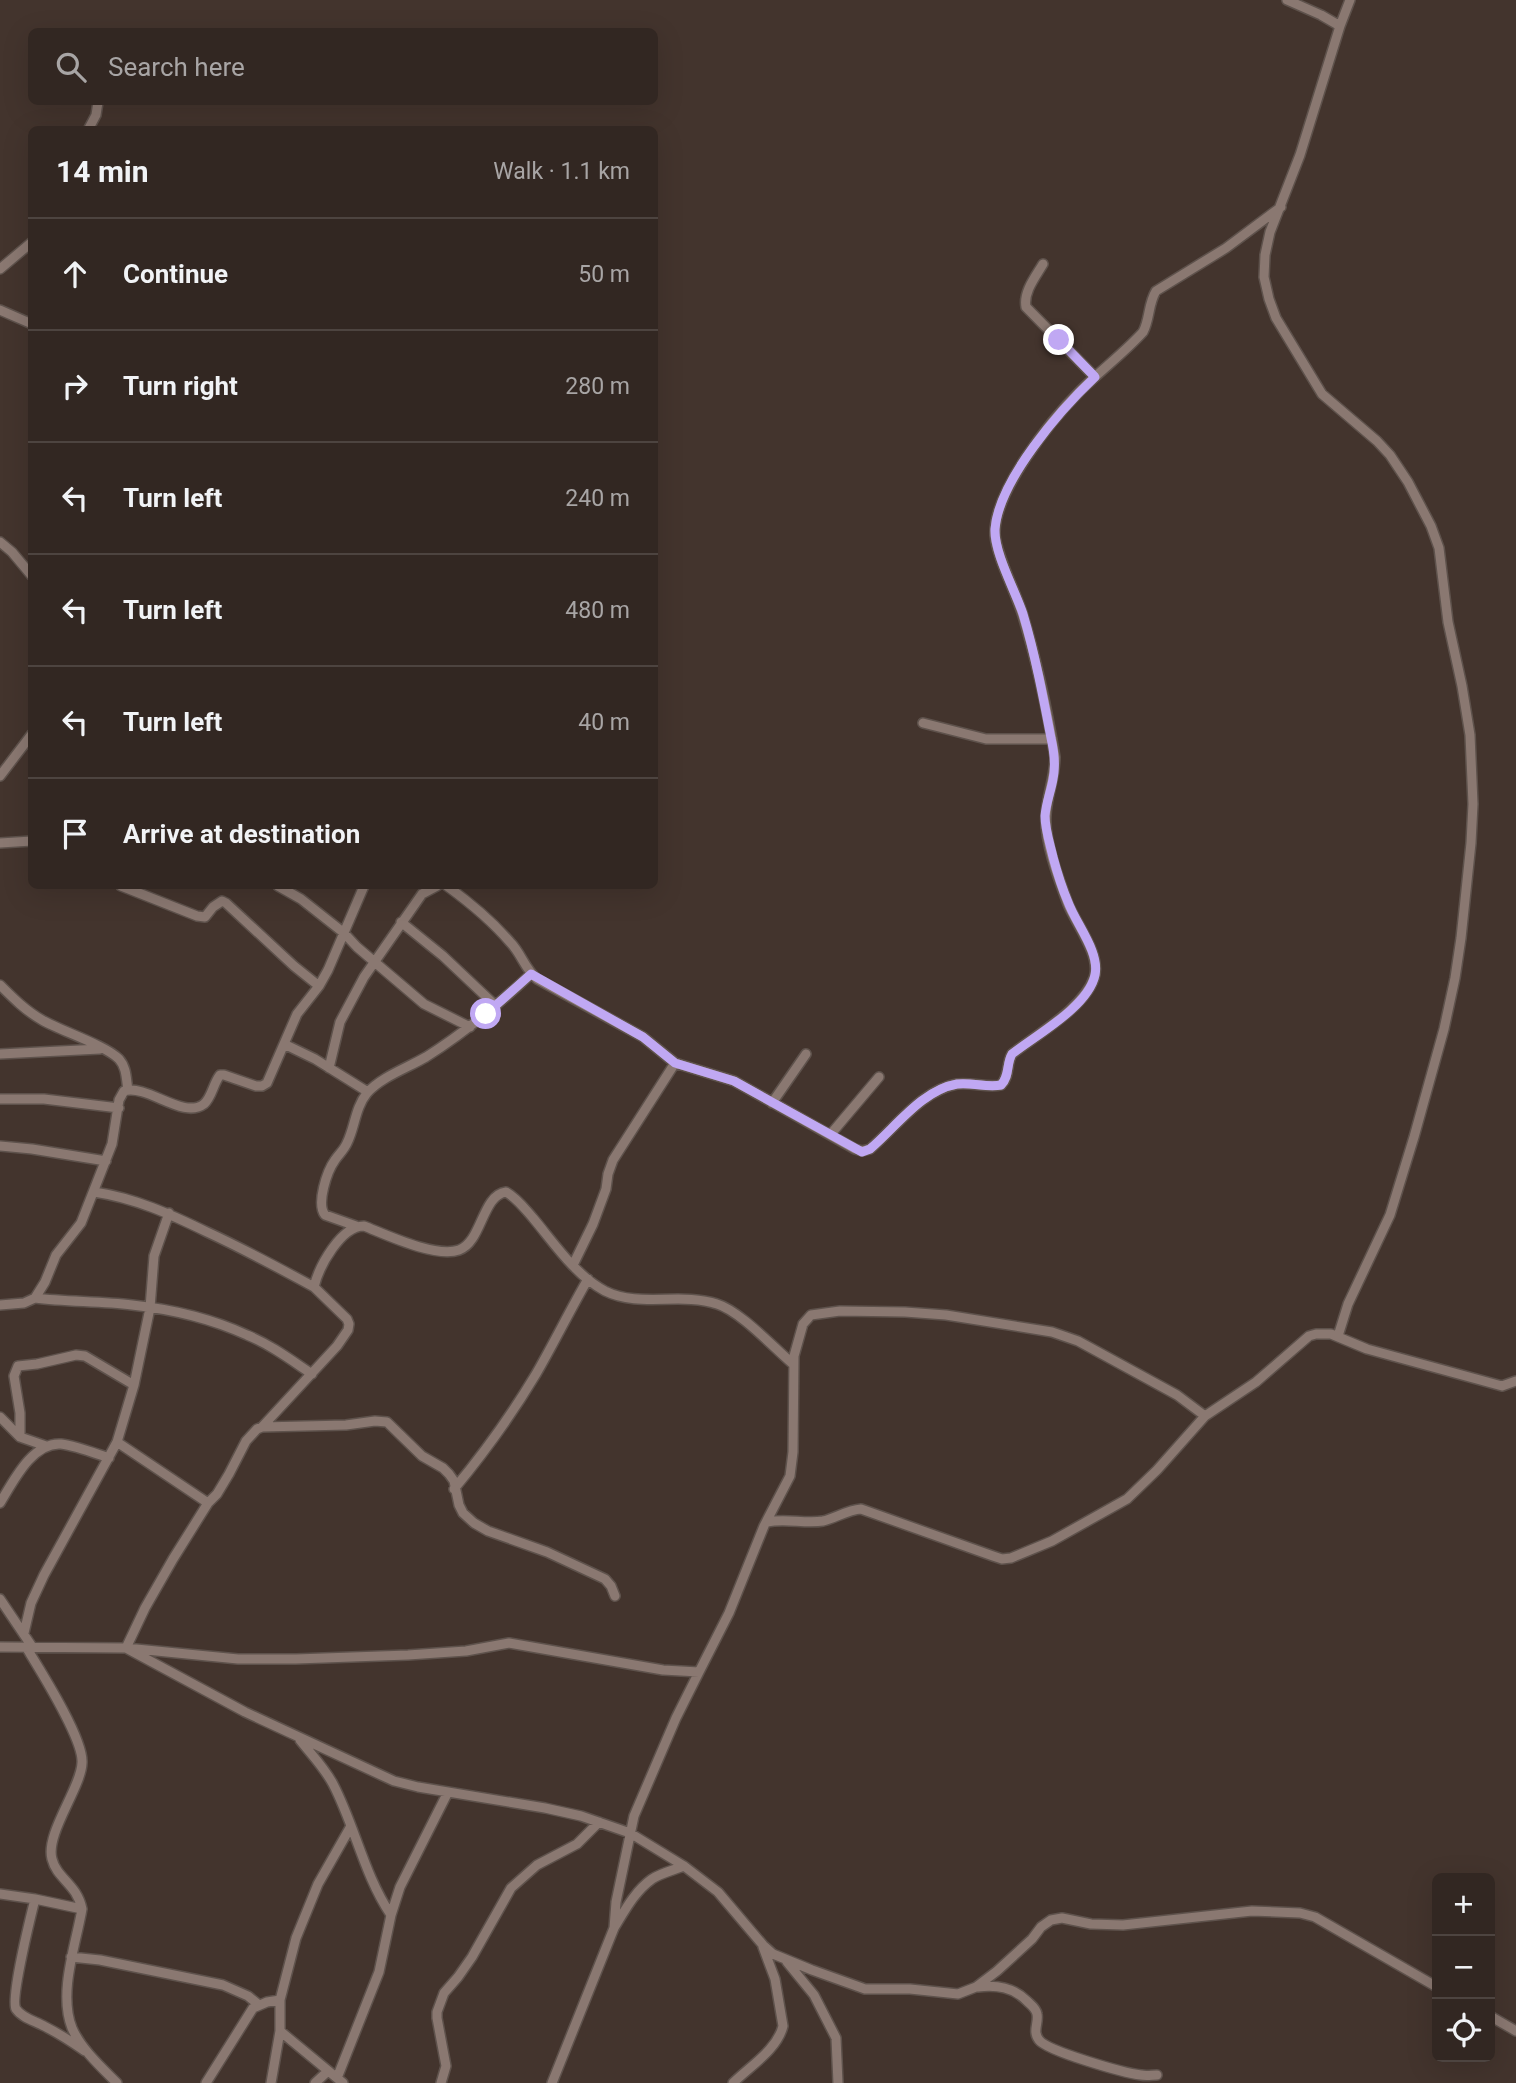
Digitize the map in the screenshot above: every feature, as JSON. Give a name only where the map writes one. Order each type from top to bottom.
[{"type":"street","points":[[1287,0],[1340,26]]},
{"type":"street","points":[[1338,1336],[1348,1304],[1390,1215],[1435,1061],[1455,978],[1471,844],[1472,751],[1448,622],[1439,548],[1431,526],[1390,454],[1322,394],[1276,318],[1264,277],[1270,232],[1313,117],[1350,0]]},
{"type":"street","points":[[90,126],[98,105]]},
{"type":"street","points":[[450,889],[511,943],[521,954],[531,974],[643,1037],[675,1063],[722,1076],[862,1152],[870,1149],[911,1111],[940,1089],[961,1084],[1001,1085],[1008,1073],[1012,1054],[1075,1005],[1094,978],[1096,966],[1094,955],[1069,905],[1047,832],[1045,816],[1055,770],[1052,740],[1023,614],[997,547],[995,532],[1003,499],[1016,473],[1063,410],[1143,332],[1156,291],[1226,248],[1280,207]]},
{"type":"street","points":[[0,269],[28,245]]},
{"type":"street","points":[[1042,264],[1028,290],[1024,301],[1026,307],[1095,377]]},
{"type":"street","points":[[0,310],[28,322]]},
{"type":"street","points":[[0,541],[28,571]]},
{"type":"street","points":[[923,723],[986,739],[1052,740]]},
{"type":"street","points":[[0,776],[28,739]]},
{"type":"street","points":[[0,843],[28,841]]},
{"type":"street","points":[[129,889],[197,916],[205,917],[213,907],[222,901],[226,903],[319,986]]},
{"type":"street","points":[[283,889],[344,933],[424,1004],[470,1027]]},
{"type":"street","points":[[35,1298],[56,1255],[81,1223],[112,1144],[121,1094],[135,1090],[195,1109],[206,1102],[220,1075],[256,1086],[267,1083],[297,1014],[328,970],[363,889]]},
{"type":"street","points":[[329,1068],[340,1023],[364,976],[422,894],[432,889]]},
{"type":"street","points":[[401,922],[443,956],[496,1006]]},
{"type":"street","points":[[531,974],[470,1027],[379,1083],[368,1093],[359,1106],[348,1142],[327,1174],[321,1202],[325,1215],[414,1245],[460,1250],[471,1241],[493,1199],[506,1192],[519,1202],[573,1265],[606,1291],[624,1297],[688,1299],[717,1304],[733,1312],[793,1364]]},
{"type":"street","points":[[0,985],[34,1016],[119,1060],[125,1068],[128,1090]]},
{"type":"street","points":[[284,1044],[368,1093]]},
{"type":"street","points":[[0,1054],[102,1049]]},
{"type":"street","points":[[772,1103],[806,1054]]},
{"type":"street","points":[[573,1265],[593,1224],[613,1160],[675,1063]]},
{"type":"street","points":[[830,1135],[880,1077]]},
{"type":"street","points":[[0,1100],[44,1100],[120,1108]]},
{"type":"street","points":[[0,1146],[106,1161]]},
{"type":"street","points":[[94,1192],[120,1195],[169,1213],[260,1257],[314,1287],[349,1324],[337,1346],[246,1441],[223,1484],[208,1503],[145,1608],[126,1648]]},
{"type":"street","points":[[24,1633],[31,1603],[44,1574],[117,1442],[134,1385],[149,1308],[154,1256],[169,1213]]},
{"type":"street","points":[[314,1287],[328,1255],[356,1226]]},
{"type":"street","points":[[454,1489],[506,1421],[589,1279]]},
{"type":"street","points":[[0,1305],[24,1303],[35,1298],[177,1313],[247,1335],[280,1352],[312,1374]]},
{"type":"street","points":[[614,1928],[616,1902],[635,1816],[676,1718],[729,1613],[767,1522],[790,1476],[793,1452],[793,1364],[803,1324],[811,1315],[840,1311],[905,1312],[946,1315],[1041,1330],[1077,1341],[1177,1395],[1205,1416]]},
{"type":"street","points":[[767,1522],[822,1521],[861,1509],[1002,1559],[1011,1558],[1052,1541],[1127,1499],[1205,1416],[1256,1382],[1309,1336],[1323,1333],[1338,1336],[1367,1349],[1502,1386],[1516,1381]]},
{"type":"street","points":[[20,1437],[20,1413],[14,1377],[18,1366],[76,1355],[85,1356],[134,1385]]},
{"type":"street","points":[[0,1417],[20,1437],[46,1446],[62,1444],[109,1458]]},
{"type":"street","points":[[262,1427],[346,1425],[375,1420],[387,1422],[422,1456],[449,1474],[454,1481],[454,1489],[463,1513],[474,1523],[605,1579],[615,1596]]},
{"type":"street","points":[[117,1442],[208,1503]]},
{"type":"street","points":[[0,1503],[37,1452],[46,1446]]},
{"type":"street","points":[[0,1599],[24,1633],[29,1648],[62,1709],[83,1762],[62,1814],[51,1858],[58,1871],[75,1889],[82,1909],[67,1989],[70,2019],[76,2034],[90,2054],[117,2083]]},
{"type":"street","points":[[0,1647],[126,1648],[238,1659],[296,1659],[466,1651],[509,1643],[663,1670],[699,1672]]},
{"type":"street","points":[[126,1648],[245,1712],[394,1781],[545,1808],[630,1833],[684,1866],[718,1892],[763,1945],[786,1960],[865,1989],[910,1989],[953,1994],[976,1987],[1003,1987],[1019,1993],[1034,2008],[1038,2016],[1035,2032],[1039,2042],[1087,2061],[1136,2074],[1157,2075]]},
{"type":"street","points":[[296,1735],[330,1778],[377,1894],[391,1915]]},
{"type":"street","points":[[280,2031],[340,2081],[379,1972],[400,1887],[448,1792]]},
{"type":"street","points":[[442,2083],[446,2066],[437,2012],[444,1993],[472,1957],[511,1888],[537,1865],[577,1844],[599,1822]]},
{"type":"street","points":[[271,2083],[280,2031],[280,2000],[288,1968],[308,1906],[351,1826]]},
{"type":"street","points":[[552,2083],[614,1928],[635,1895],[653,1878],[684,1866]]},
{"type":"street","points":[[0,1894],[82,1909]]},
{"type":"street","points":[[35,1899],[16,1984],[15,2008],[90,2054]]},
{"type":"street","points":[[976,1987],[1032,1940],[1041,1927],[1051,1920],[1062,1918],[1091,1924],[1123,1925],[1252,1911],[1300,1913],[1315,1917],[1432,1984]]},
{"type":"street","points":[[733,2083],[774,2044],[783,2026],[775,1979],[763,1945]]},
{"type":"street","points":[[71,1957],[100,1960],[223,1985],[248,1996],[259,2005]]},
{"type":"street","points":[[786,1960],[814,1995],[831,2026],[838,2049],[838,2083]]},
{"type":"street","points":[[206,2083],[249,2013],[259,2005],[280,2000]]},
{"type":"street","points":[[1495,2019],[1516,2031]]},
{"type":"street","points":[[315,2083],[328,2071]]},
{"type":"route","points":[[486,1014],[531,974],[643,1037],[675,1063],[734,1081],[862,1152],[870,1149],[911,1111],[940,1089],[961,1084],[996,1087],[1001,1085],[1008,1073],[1012,1054],[1047,1030],[1075,1005],[1094,978],[1096,966],[1094,955],[1069,905],[1047,832],[1045,816],[1055,770],[1055,757],[1023,614],[997,547],[995,532],[1003,499],[1022,464],[1063,410],[1095,377],[1059,340]]}]
